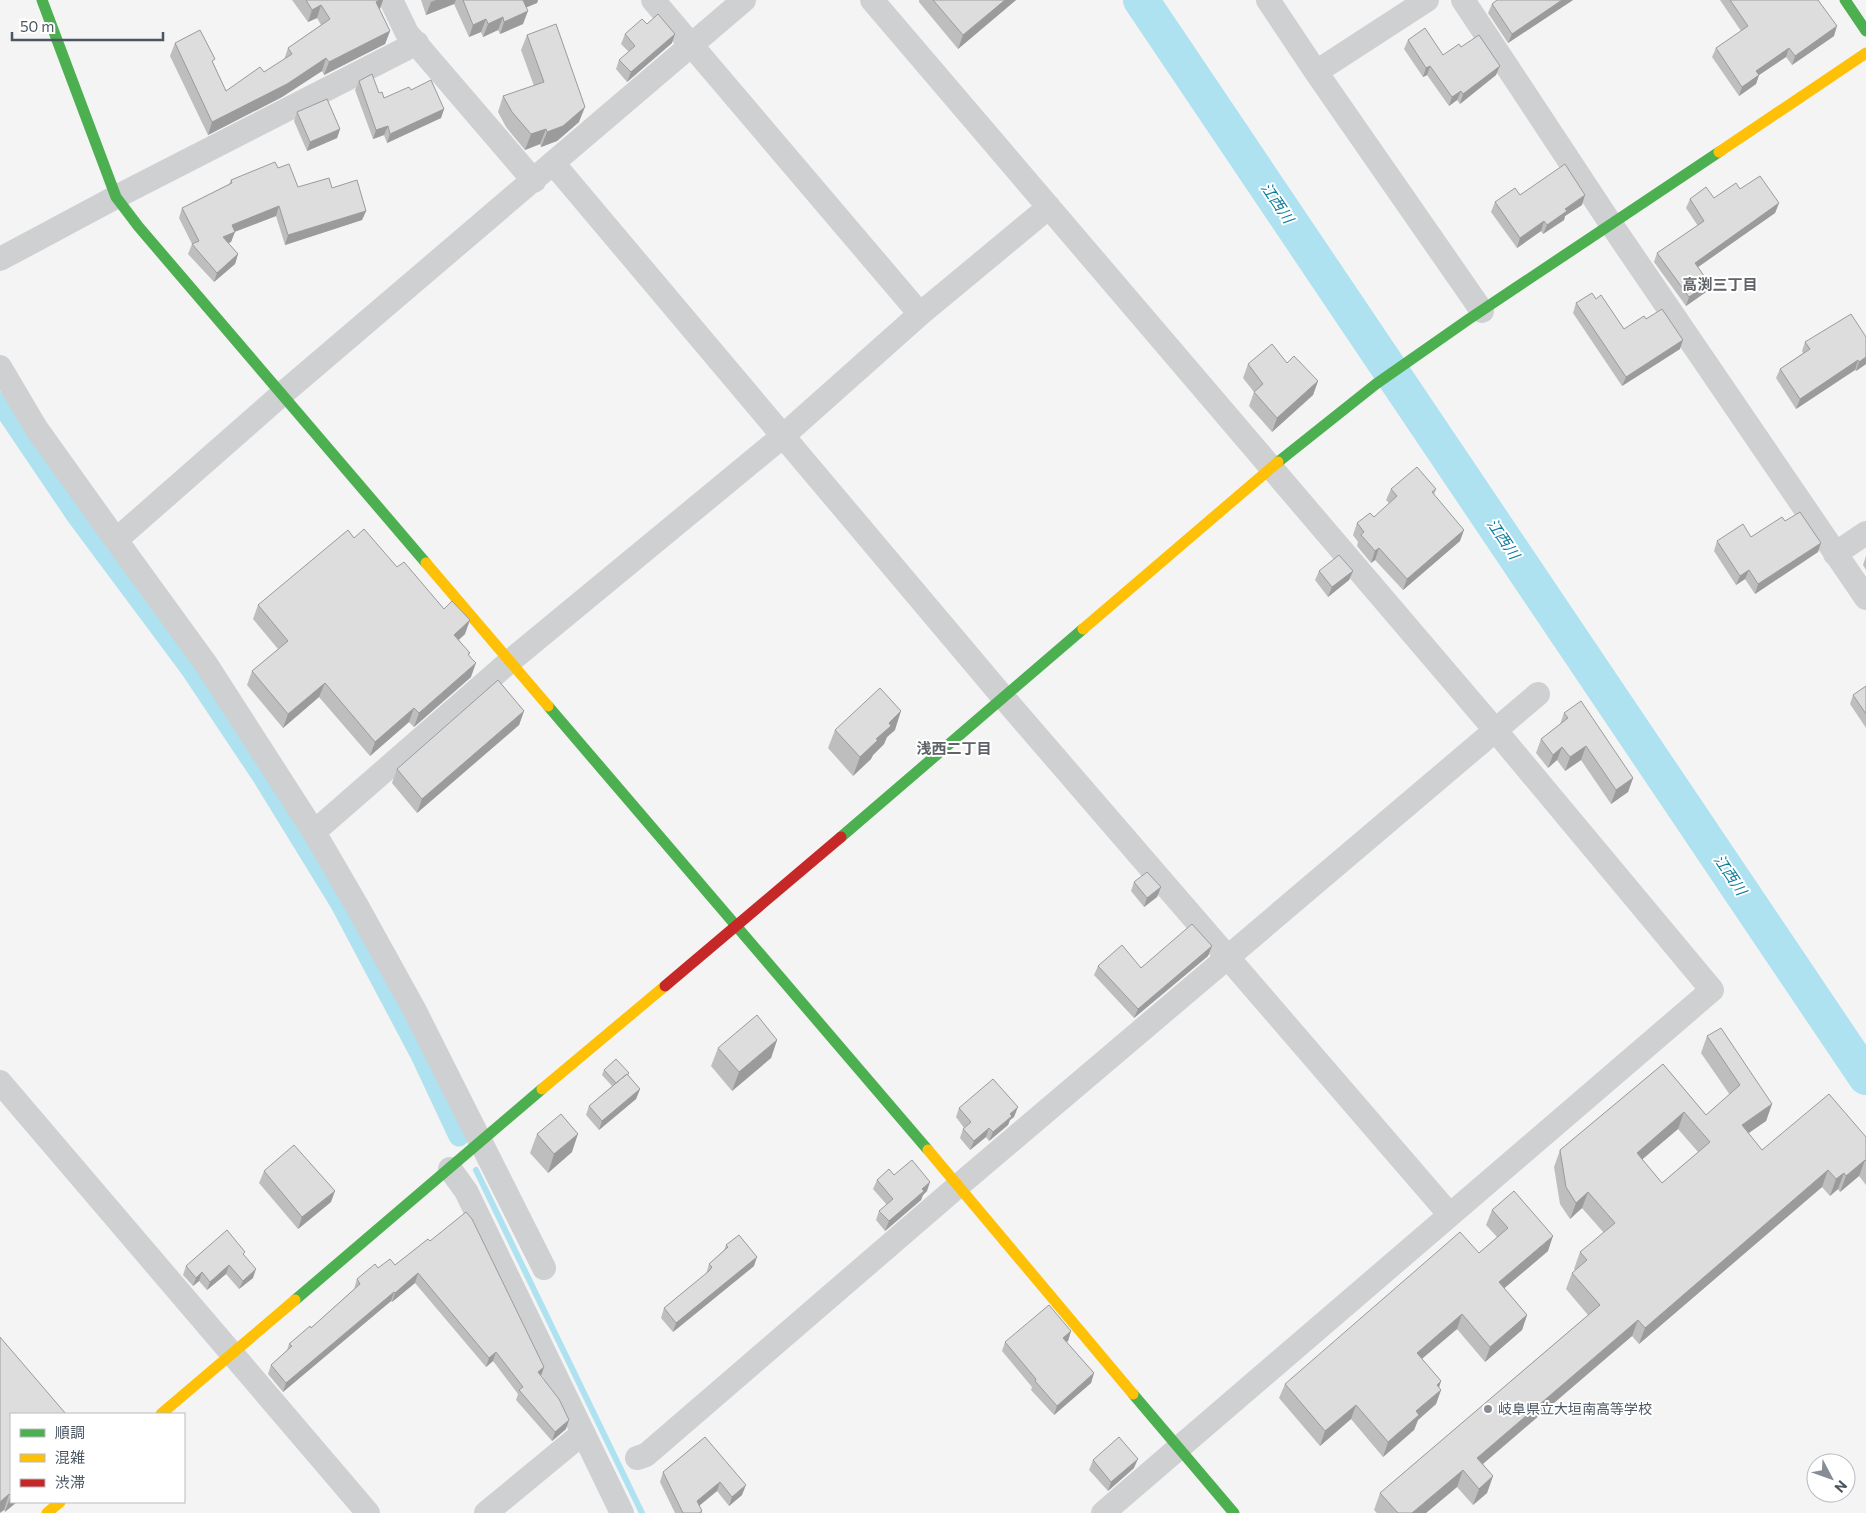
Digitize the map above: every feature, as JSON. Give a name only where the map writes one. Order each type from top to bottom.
[{"type":"street","points":[[42,0],[116,197],[138,226],[958,1186],[1234,1513]]},
{"type":"street","points":[[391,0],[407,33],[534,181]]},
{"type":"street","points":[[653,0],[920,314]]},
{"type":"street","points":[[116,540],[281,395],[744,0]]},
{"type":"street","points":[[872,0],[1496,731],[1712,990],[1103,1513]]},
{"type":"street","points":[[1268,0],[1475,315]]},
{"type":"street","points":[[1316,72],[1427,0]]},
{"type":"street","points":[[1463,0],[1611,224],[1866,598]]},
{"type":"street","points":[[1845,0],[1866,31]]},
{"type":"street","points":[[0,259],[116,197],[417,43]]},
{"type":"street","points":[[162,1413],[481,1141],[736,927],[1271,468],[1376,384],[1475,315],[1866,53]]},
{"type":"street","points":[[553,163],[1003,697],[1450,1215]]},
{"type":"street","points":[[314,832],[509,662],[783,436],[920,314],[1049,207]]},
{"type":"street","points":[[0,367],[36,428],[206,664],[314,832],[414,1009],[544,1268]]},
{"type":"street","points":[[1835,554],[1866,534]]},
{"type":"street","points":[[637,1458],[646,1455],[958,1186],[1538,694]]},
{"type":"street","points":[[0,1082],[368,1513]]},
{"type":"street","points":[[450,1169],[466,1191],[622,1513]]},
{"type":"street","points":[[486,1513],[576,1438],[584,1434]]},
{"type":"street","points":[[47,1513],[59,1503]]},
{"type":"building","points":[[306,0],[379,0],[376,2],[390,31],[329,62],[326,58],[287,84],[212,122],[175,43],[200,30],[215,59],[212,61],[226,91],[260,67],[264,72],[292,54],[288,48],[330,19],[321,5],[312,10]]},
{"type":"building","points":[[463,0],[523,0],[528,11],[504,22],[503,17],[488,24],[486,19],[473,25]]},
{"type":"building","points":[[933,0],[1005,0],[963,35]]},
{"type":"building","points":[[1497,0],[1562,0],[1512,34],[1492,4]]},
{"type":"building","points":[[1730,0],[1818,0],[1837,26],[1795,56],[1789,48],[1756,71],[1759,75],[1742,87],[1716,48],[1748,26]]},
{"type":"building","points":[[658,14],[675,34],[631,72],[619,60],[635,46],[625,34],[642,19],[647,24]]},
{"type":"building","points":[[556,24],[585,107],[563,126],[547,132],[546,129],[531,134],[512,112],[503,96],[544,82],[527,35]]},
{"type":"building","points":[[1425,28],[1443,55],[1459,44],[1461,47],[1479,35],[1500,66],[1463,94],[1461,91],[1452,97],[1430,66],[1426,68],[1408,40]]},
{"type":"building","points":[[372,74],[379,93],[382,92],[384,98],[409,87],[411,90],[431,80],[444,109],[390,134],[388,126],[376,130],[359,81]]},
{"type":"building","points":[[327,99],[340,129],[310,142],[297,112]]},
{"type":"building","points":[[275,162],[278,168],[289,164],[298,187],[329,178],[332,188],[357,180],[366,211],[288,235],[279,206],[232,225],[235,232],[223,237],[238,254],[217,273],[192,244],[199,241],[182,208],[232,183],[231,180]]},
{"type":"building","points":[[1565,164],[1585,195],[1547,225],[1544,221],[1520,238],[1495,202],[1515,188],[1520,195]]},
{"type":"building","points":[[1760,176],[1779,203],[1695,263],[1709,283],[1689,297],[1657,253],[1704,221],[1690,199],[1706,187],[1714,198],[1736,183],[1740,189]]},
{"type":"building","points":[[1592,293],[1596,299],[1601,295],[1624,329],[1644,316],[1646,319],[1662,309],[1683,340],[1626,377],[1576,303]]},
{"type":"building","points":[[1851,314],[1866,337],[1866,357],[1859,362],[1858,360],[1800,399],[1780,369],[1810,349],[1805,342]]},
{"type":"building","points":[[1272,344],[1287,363],[1294,356],[1318,381],[1277,418],[1254,392],[1263,384],[1248,364]]},
{"type":"building","points":[[1417,467],[1436,489],[1432,492],[1464,530],[1407,579],[1379,548],[1375,551],[1361,535],[1364,532],[1357,523],[1370,513],[1374,517],[1397,496],[1391,489]]},
{"type":"building","points":[[1800,512],[1821,543],[1758,584],[1749,570],[1740,576],[1717,541],[1743,524],[1751,537],[1782,517],[1785,521]]},
{"type":"building","points":[[364,529],[397,567],[404,562],[444,609],[452,601],[470,620],[454,635],[476,663],[419,713],[414,708],[375,742],[325,683],[288,714],[252,671],[288,641],[258,605],[348,530],[354,538]]},
{"type":"building","points":[[1339,555],[1353,571],[1332,587],[1319,571]]},
{"type":"building","points":[[498,680],[524,711],[422,799],[397,769]]},
{"type":"building","points":[[1866,686],[1866,714],[1853,695]]},
{"type":"building","points":[[880,688],[901,711],[889,723],[891,726],[860,757],[835,730]]},
{"type":"building","points":[[1581,701],[1633,778],[1616,790],[1586,746],[1570,757],[1562,747],[1553,755],[1541,739],[1568,718],[1564,713]]},
{"type":"building","points":[[1147,872],[1161,887],[1147,898],[1134,882]]},
{"type":"building","points":[[1192,924],[1212,946],[1138,1009],[1098,966],[1122,945],[1141,968]]},
{"type":"building","points":[[757,1015],[777,1040],[739,1072],[718,1048]]},
{"type":"building","points":[[1721,1028],[1772,1104],[1742,1125],[1762,1150],[1829,1094],[1866,1137],[1866,1161],[1846,1176],[1844,1173],[1836,1179],[1828,1170],[1645,1328],[1638,1320],[1477,1458],[1493,1476],[1479,1489],[1463,1470],[1412,1513],[1398,1513],[1380,1493],[1600,1305],[1572,1273],[1587,1260],[1580,1252],[1615,1223],[1588,1192],[1576,1203],[1566,1187],[1560,1150],[1663,1064],[1706,1115],[1740,1085],[1707,1036]],"holes":[[[1684,1112],[1710,1142],[1662,1183],[1637,1153]]]},
{"type":"building","points":[[616,1059],[629,1073],[616,1083],[604,1070]]},
{"type":"building","points":[[627,1074],[640,1089],[602,1121],[589,1106]]},
{"type":"building","points":[[993,1079],[1018,1107],[1010,1114],[1012,1116],[993,1132],[989,1128],[974,1141],[963,1129],[971,1122],[959,1108]]},
{"type":"building","points":[[561,1114],[578,1134],[554,1154],[537,1134]]},
{"type":"building","points":[[294,1145],[335,1191],[302,1217],[264,1171]]},
{"type":"building","points":[[912,1160],[930,1182],[922,1189],[924,1191],[889,1221],[879,1211],[893,1199],[877,1180],[889,1169],[894,1175]]},
{"type":"building","points":[[1514,1191],[1553,1236],[1499,1282],[1527,1315],[1490,1347],[1462,1314],[1417,1353],[1441,1381],[1437,1385],[1441,1390],[1416,1411],[1419,1415],[1388,1442],[1356,1405],[1325,1431],[1285,1384],[1460,1232],[1479,1253],[1508,1228],[1492,1210]]},
{"type":"building","points":[[466,1212],[472,1219],[544,1367],[538,1372],[559,1399],[569,1420],[555,1432],[519,1390],[523,1387],[496,1352],[489,1358],[418,1273],[286,1383],[271,1365],[292,1346],[289,1344],[310,1326],[311,1328],[360,1284],[357,1279],[375,1264],[378,1268],[390,1259],[395,1265],[428,1239],[430,1241]]},
{"type":"building","points":[[227,1230],[256,1269],[243,1281],[229,1265],[210,1282],[202,1272],[196,1278],[186,1266]]},
{"type":"building","points":[[739,1235],[757,1257],[676,1323],[664,1308],[709,1271],[712,1267],[709,1264],[728,1247],[726,1245]]},
{"type":"building","points":[[1049,1305],[1071,1331],[1063,1338],[1094,1373],[1057,1406],[1005,1342]]},
{"type":"building","points":[[0,1337],[65,1413],[10,1413],[10,1495],[0,1502]]},
{"type":"building","points":[[705,1437],[746,1485],[732,1497],[720,1482],[697,1501],[702,1511],[699,1513],[683,1513],[663,1472]]},
{"type":"building","points":[[1119,1437],[1138,1459],[1111,1482],[1093,1460]]},
{"type":"waterway","name":"江西川","points":[[1141,0],[1866,1077]]},
{"type":"waterway","points":[[0,402],[77,516],[191,669],[263,777],[341,904],[421,1055],[459,1136]]},
{"type":"waterway","points":[[476,1170],[642,1513]]},
{"type":"traffic: fast","points":[[42,0],[116,197],[138,226],[426,563]]},
{"type":"traffic: fast","points":[[1845,0],[1866,31]]},
{"type":"traffic: fast","points":[[1278,462],[1376,384],[1469,319],[1719,152]]},
{"type":"traffic: fast","points":[[841,837],[1083,629]]},
{"type":"traffic: fast","points":[[548,706],[928,1150]]},
{"type":"traffic: fast","points":[[295,1300],[542,1089]]},
{"type":"traffic: fast","points":[[1133,1394],[1234,1513]]},
{"type":"traffic: slow","points":[[1719,152],[1866,53]]},
{"type":"traffic: slow","points":[[1083,629],[1278,462]]},
{"type":"traffic: slow","points":[[426,563],[548,706]]},
{"type":"traffic: slow","points":[[542,1089],[665,986]]},
{"type":"traffic: slow","points":[[928,1150],[1133,1394]]},
{"type":"traffic: slow","points":[[162,1413],[295,1300]]},
{"type":"traffic: slow","points":[[47,1513],[59,1503]]},
{"type":"traffic: jam","points":[[665,986],[841,837]]},
{"type":"place","name":"岐阜県立大垣南高等学校","points":[[1488,1409]]},
{"type":"district","name":"高渕三丁目","points":[[1720,285]]},
{"type":"district","name":"浅西二丁目","points":[[954,749]]}]
